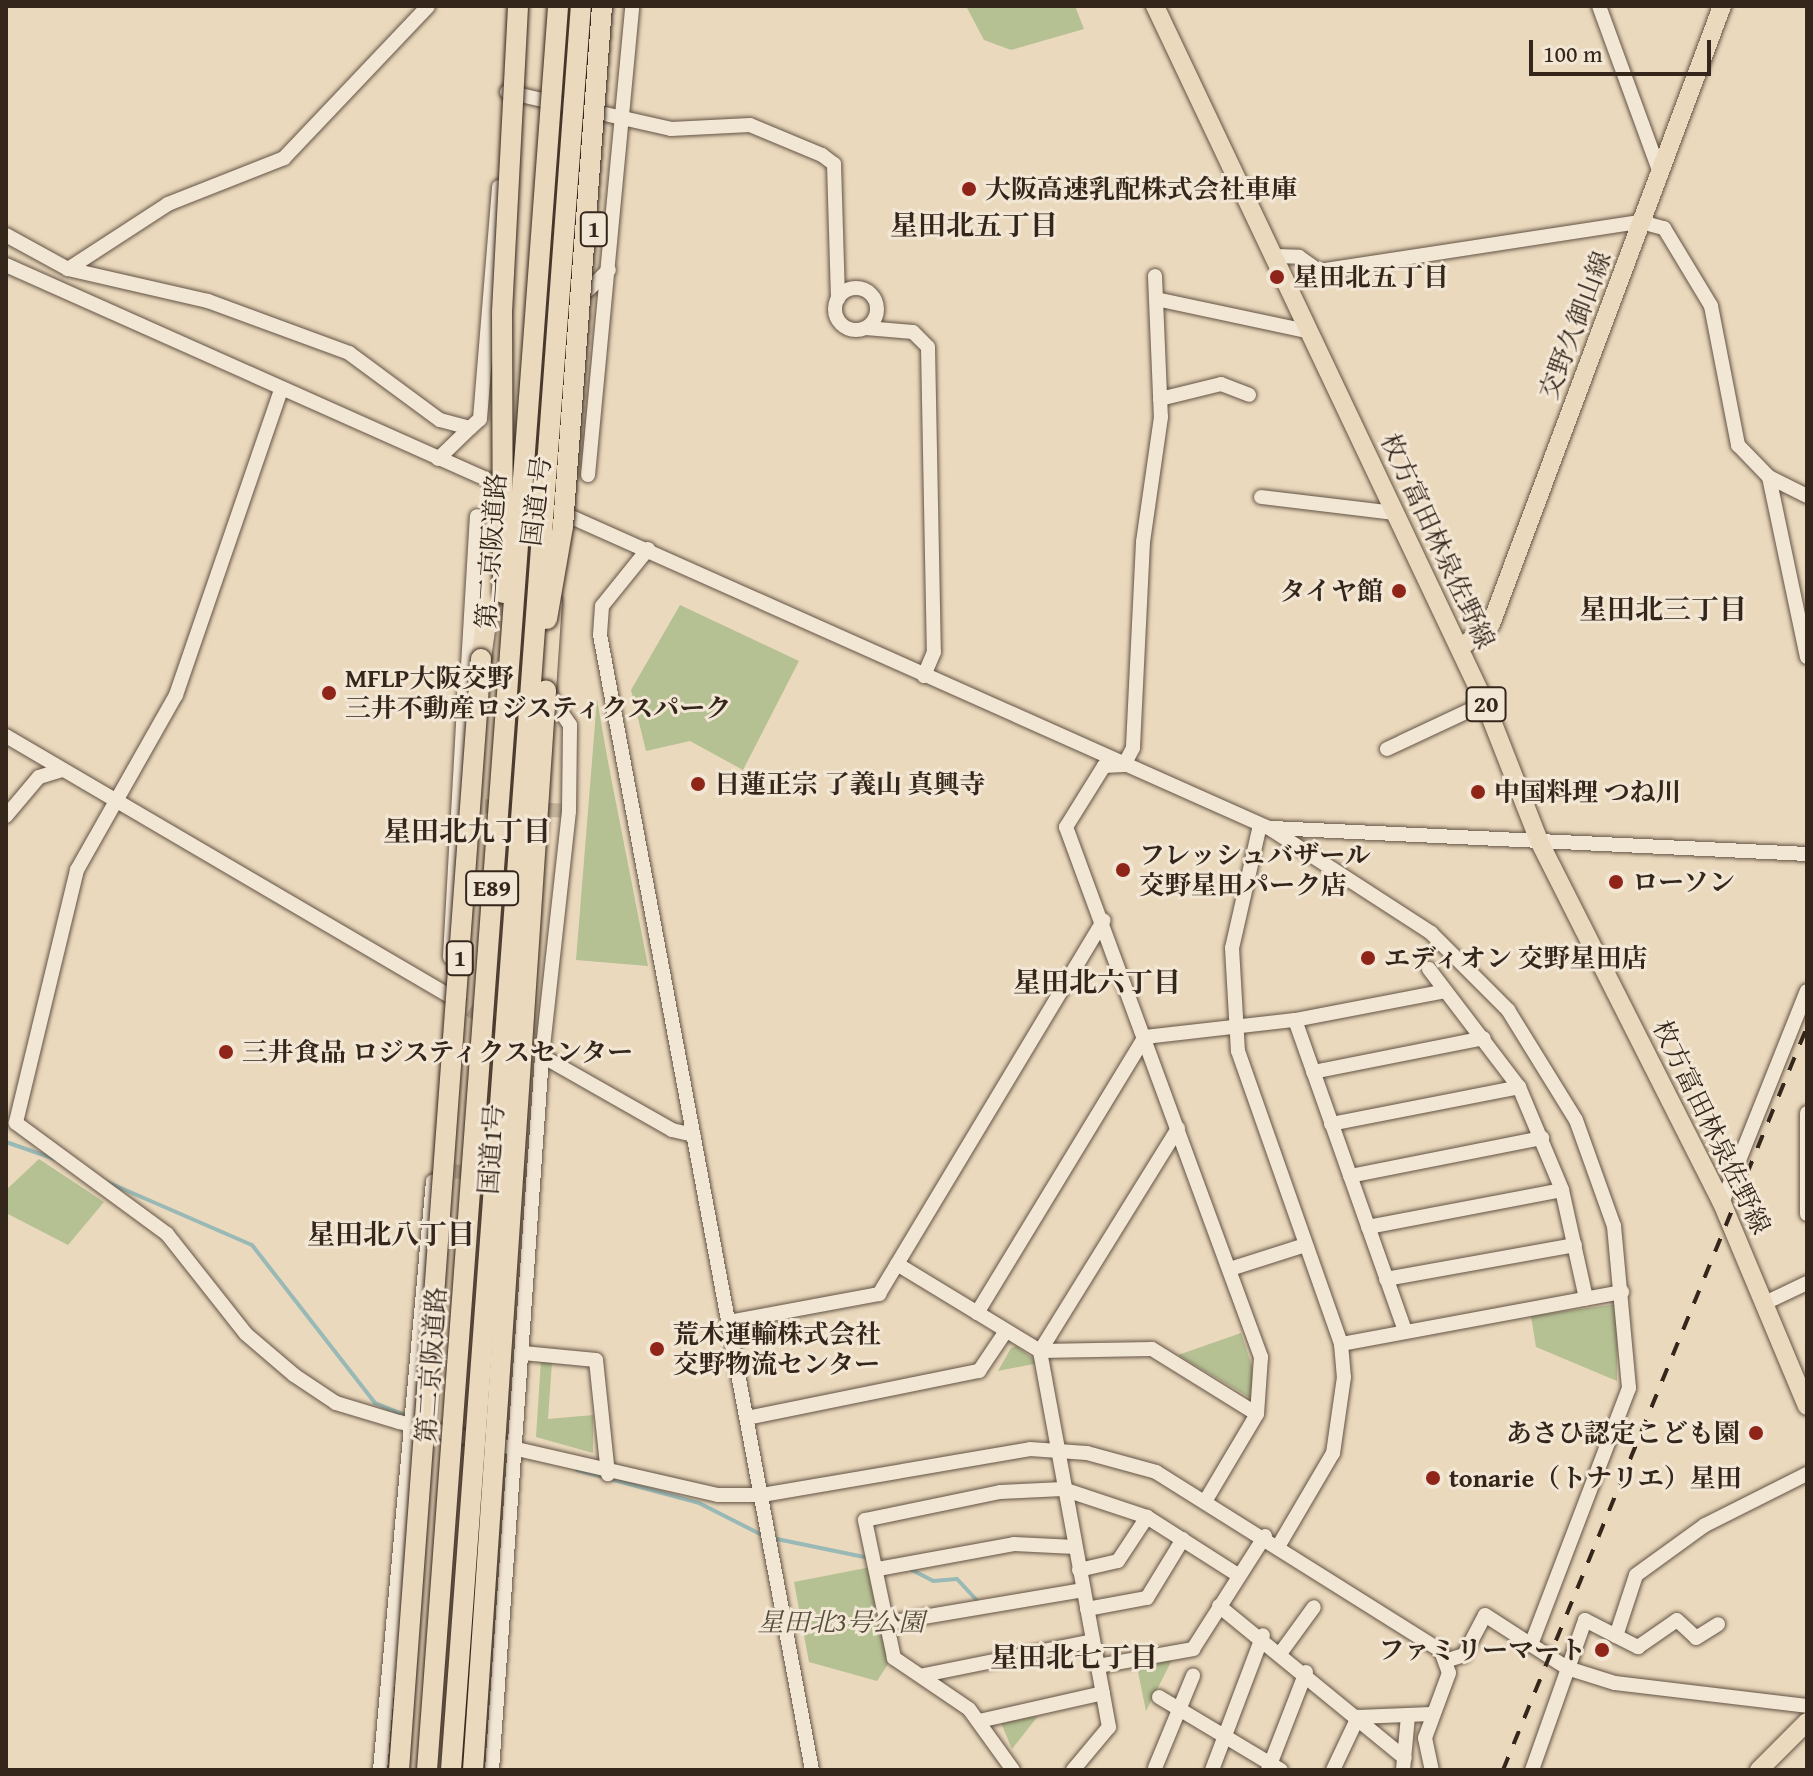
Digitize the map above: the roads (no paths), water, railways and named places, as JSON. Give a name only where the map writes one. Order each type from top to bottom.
[{"type":"highway","points":[[507,688],[501,374],[518,6]]},
{"type":"highway","name":"国道1号","points":[[399,1770],[481,659],[509,431],[531,6]]},
{"type":"highway","name":"第二京阪道路","points":[[427,1770],[558,6]]},
{"type":"highway","name":"第二京阪道路","points":[[451,1770],[539,690],[581,6]]},
{"type":"highway","points":[[539,690],[562,538],[602,6]]},
{"type":"highway","name":"国道1号","points":[[473,1770],[503,1341],[539,690],[588,290],[615,6]]},
{"type":"main road","name":"枚方富田林泉佐野線","points":[[1155,6],[1460,648],[1539,841],[1722,1203],[1767,1302],[1807,1406]]},
{"type":"main road","name":"交野久御山線","points":[[1460,648],[1491,624],[1722,6]]},
{"type":"main road","points":[[1759,1770],[1807,1722]]},
{"type":"street","points":[[68,269],[168,204],[284,158],[428,6]]},
{"type":"street","points":[[438,459],[461,445],[470,428],[480,419],[507,92],[508,6]]},
{"type":"street","points":[[588,475],[632,6]]},
{"type":"street","points":[[1599,6],[1660,173]]},
{"type":"street","points":[[507,92],[671,129],[750,125],[834,164],[841,324],[913,332],[928,347],[934,652],[924,676]]},
{"type":"street","points":[[1276,256],[1299,257],[1319,271],[1641,222],[1664,228],[1711,306],[1738,445],[1769,477],[1807,496]]},
{"type":"street","points":[[6,235],[68,269],[208,301],[349,353],[440,420],[470,428]]},
{"type":"street","points":[[6,265],[1264,826],[1431,933],[1508,1010],[1576,1120],[1614,1226],[1629,1388],[1531,1644]]},
{"type":"street","points":[[588,290],[609,270]]},
{"type":"street","points":[[1124,765],[1134,738],[1143,542],[1160,399],[1155,276]]},
{"type":"street","points":[[838,299],[855,288],[873,297],[875,318],[866,328]]},
{"type":"street","points":[[1156,299],[1311,332]]},
{"type":"street","points":[[1160,399],[1221,384],[1249,395]]},
{"type":"street","points":[[281,390],[176,695],[115,801],[63,911],[11,1120],[167,1234],[246,1334],[294,1375],[336,1403],[411,1425],[691,1493],[762,1495],[975,1454],[1057,1451],[1156,1472],[1279,1545],[1448,1660]]},
{"type":"street","points":[[1769,477],[1807,657]]},
{"type":"street","points":[[1261,497],[1396,513]]},
{"type":"street","points":[[380,1770],[448,995],[477,516]]},
{"type":"street","points":[[648,549],[598,619],[812,1770]]},
{"type":"street","points":[[467,684],[481,659]]},
{"type":"street","points":[[492,1770],[542,1056],[570,797],[570,725],[539,690]]},
{"type":"street","points":[[1387,749],[1485,703]]},
{"type":"street","points":[[6,736],[448,995]]},
{"type":"street","points":[[1124,765],[1104,766],[1066,827],[1104,920],[1261,1357],[1257,1414],[1206,1500]]},
{"type":"street","points":[[6,816],[39,777],[62,770]]},
{"type":"street","points":[[1264,826],[1807,854]]},
{"type":"street","points":[[1264,826],[1232,948],[1235,1028],[1305,1245],[1341,1344],[1343,1412],[1333,1453],[1279,1545]]},
{"type":"street","points":[[728,1322],[879,1294],[1104,920]]},
{"type":"street","points":[[1429,969],[1519,1087],[1562,1190],[1586,1298]]},
{"type":"street","points":[[1145,1037],[1295,1020],[1445,991]]},
{"type":"street","points":[[1722,1203],[1807,991]]},
{"type":"street","points":[[1295,1020],[1405,1331]]},
{"type":"street","points":[[977,1313],[1145,1037]]},
{"type":"street","points":[[1313,1072],[1484,1038]]},
{"type":"street","points":[[542,1056],[672,1130],[693,1135]]},
{"type":"street","points":[[1331,1124],[1519,1087]]},
{"type":"street","points":[[1807,1113],[1807,1214]]},
{"type":"street","points":[[1073,1770],[1109,1727],[1040,1351],[1178,1128]]},
{"type":"street","points":[[1350,1176],[1542,1138]]},
{"type":"street","points":[[1368,1227],[1562,1190]]},
{"type":"street","points":[[1230,1269],[1305,1245]]},
{"type":"street","points":[[1386,1279],[1575,1245]]},
{"type":"street","points":[[897,1264],[1040,1351],[1152,1349],[1257,1414]]},
{"type":"street","points":[[1767,1302],[1807,1283]]},
{"type":"street","points":[[1341,1344],[1622,1292]]},
{"type":"street","points":[[503,1341],[525,1326]]},
{"type":"street","points":[[747,1418],[979,1371],[1006,1331]]},
{"type":"street","points":[[523,1353],[596,1360],[608,1474]]},
{"type":"street","points":[[1616,1636],[1636,1575],[1705,1525],[1807,1474]]},
{"type":"street","points":[[1013,1770],[979,1721],[924,1675],[894,1658],[878,1569],[865,1520],[1000,1492],[1063,1489],[1147,1517],[1238,1575]]},
{"type":"street","points":[[1079,1570],[1118,1561],[1147,1517]]},
{"type":"street","points":[[1098,1666],[1193,1649],[1265,1536]]},
{"type":"street","points":[[1087,1609],[1147,1598],[1183,1539]]},
{"type":"street","points":[[878,1569],[1014,1544],[1075,1547]]},
{"type":"street","points":[[488,1557],[489,1624],[500,1656]]},
{"type":"street","points":[[888,1623],[1083,1590]]},
{"type":"street","points":[[1219,1606],[1282,1651],[1358,1717],[1404,1764]]},
{"type":"street","points":[[1282,1651],[1314,1607]]},
{"type":"street","points":[[1448,1660],[1464,1655],[1485,1615],[1567,1668],[1664,1693],[1807,1706]]},
{"type":"street","points":[[1532,1770],[1585,1620],[1638,1647],[1677,1620],[1696,1638],[1718,1624]]},
{"type":"street","points":[[1212,1770],[1263,1635]]},
{"type":"street","points":[[924,1675],[1093,1641]]},
{"type":"street","points":[[1432,1770],[1425,1738],[1448,1660]]},
{"type":"street","points":[[1159,1697],[1273,1768],[1306,1672]]},
{"type":"street","points":[[1155,1768],[1193,1676]]},
{"type":"street","points":[[979,1721],[1103,1693]]},
{"type":"street","points":[[1358,1717],[1431,1714]]},
{"type":"street","points":[[1404,1764],[1408,1716]]},
{"type":"street","points":[[1333,1770],[1358,1717]]},
{"type":"waterway","points":[[6,1142],[55,1159]]},
{"type":"waterway","points":[[107,1182],[252,1245],[375,1403],[408,1416]]},
{"type":"waterway","points":[[577,1470],[699,1503],[764,1536]]},
{"type":"waterway","points":[[772,1538],[869,1558]]},
{"type":"waterway","points":[[908,1568],[933,1581],[957,1579],[981,1605]]},
{"type":"tunnel","points":[[464,805],[569,811]]},
{"type":"tunnel","points":[[452,998],[542,1056]]},
{"type":"tunnel","points":[[434,1170],[535,1177]]},
{"type":"railway","points":[[1503,1770],[1807,1027]]},
{"type":"place","name":"大阪高速乳配株式会社車庫","points":[[969,189]]},
{"type":"place","name":"星田北五丁目","points":[[1277,277]]},
{"type":"place","name":"タイヤ館","points":[[1399,591]]},
{"type":"place","name":"MFLP大阪交野 三井不動産ロジスティクスパーク","points":[[329,693]]},
{"type":"place","name":"日蓮正宗 了義山 真興寺","points":[[698,784]]},
{"type":"place","name":"中国料理 つね川","points":[[1478,792]]},
{"type":"place","name":"フレッシュバザール 交野星田パーク店","points":[[1123,870]]},
{"type":"place","name":"ローソン","points":[[1616,882]]},
{"type":"place","name":"エディオン 交野星田店","points":[[1368,958]]},
{"type":"place","name":"三井食品 ロジスティクスセンター","points":[[226,1052]]},
{"type":"place","name":"荒木運輸株式会社 交野物流センター","points":[[657,1349]]},
{"type":"place","name":"あさひ認定こども園","points":[[1756,1433]]},
{"type":"place","name":"tonarie（トナリエ）星田","points":[[1433,1478]]},
{"type":"place","name":"ファミリーマート","points":[[1602,1650]]},
{"type":"district","name":"星田北五丁目","points":[[974,225]]},
{"type":"district","name":"星田北三丁目","points":[[1663,609]]},
{"type":"district","name":"星田北九丁目","points":[[467,831]]},
{"type":"district","name":"星田北六丁目","points":[[1097,982]]},
{"type":"district","name":"星田北八丁目","points":[[391,1234]]},
{"type":"district","name":"星田北七丁目","points":[[1074,1657]]},
{"type":"park label","name":"星田北3号公園","points":[[841,1622]]}]
